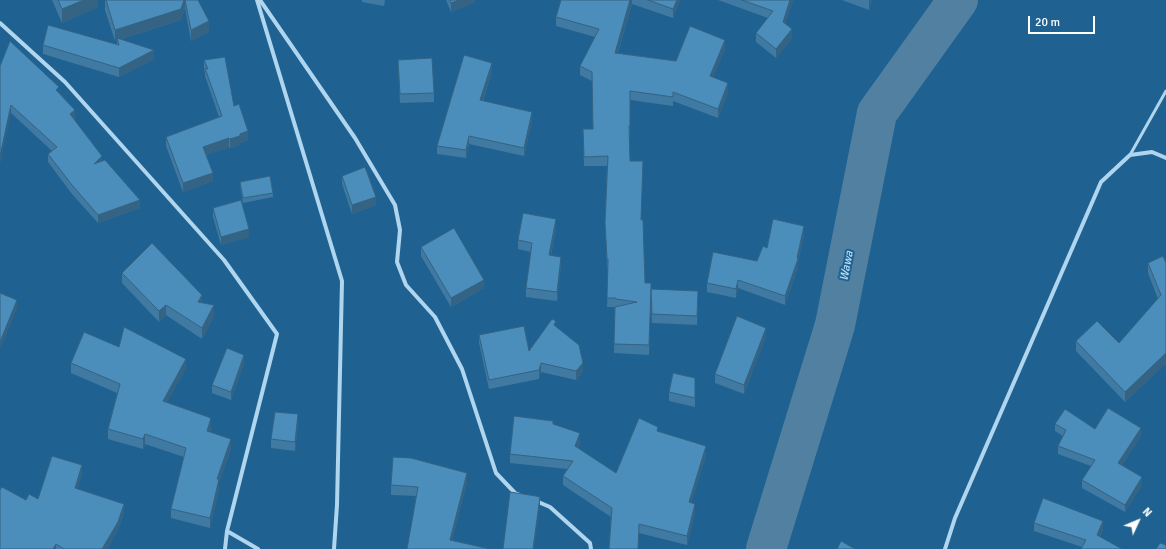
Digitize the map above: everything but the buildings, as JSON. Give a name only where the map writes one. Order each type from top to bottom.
[{"type":"street","points":[[258,0],[355,138],[395,205],[400,230],[397,262],[406,285],[435,317],[462,369],[496,473],[515,493],[522,495]]},
{"type":"street","points":[[258,0],[342,281],[337,505],[334,549]]},
{"type":"street","points":[[0,23],[65,82],[208,242],[224,260],[277,334],[227,531],[225,549]]},
{"type":"street","points":[[945,549],[955,518],[1102,182],[1130,155],[1152,152],[1166,158]]},
{"type":"street","points":[[529,498],[550,507],[590,544],[591,549]]},
{"type":"street","points":[[227,531],[258,549]]},
{"type":"lane","points":[[1130,155],[1166,91]]},
{"type":"waterway","name":"Wawa","points":[[766,549],[835,325],[877,113],[958,0]]}]
